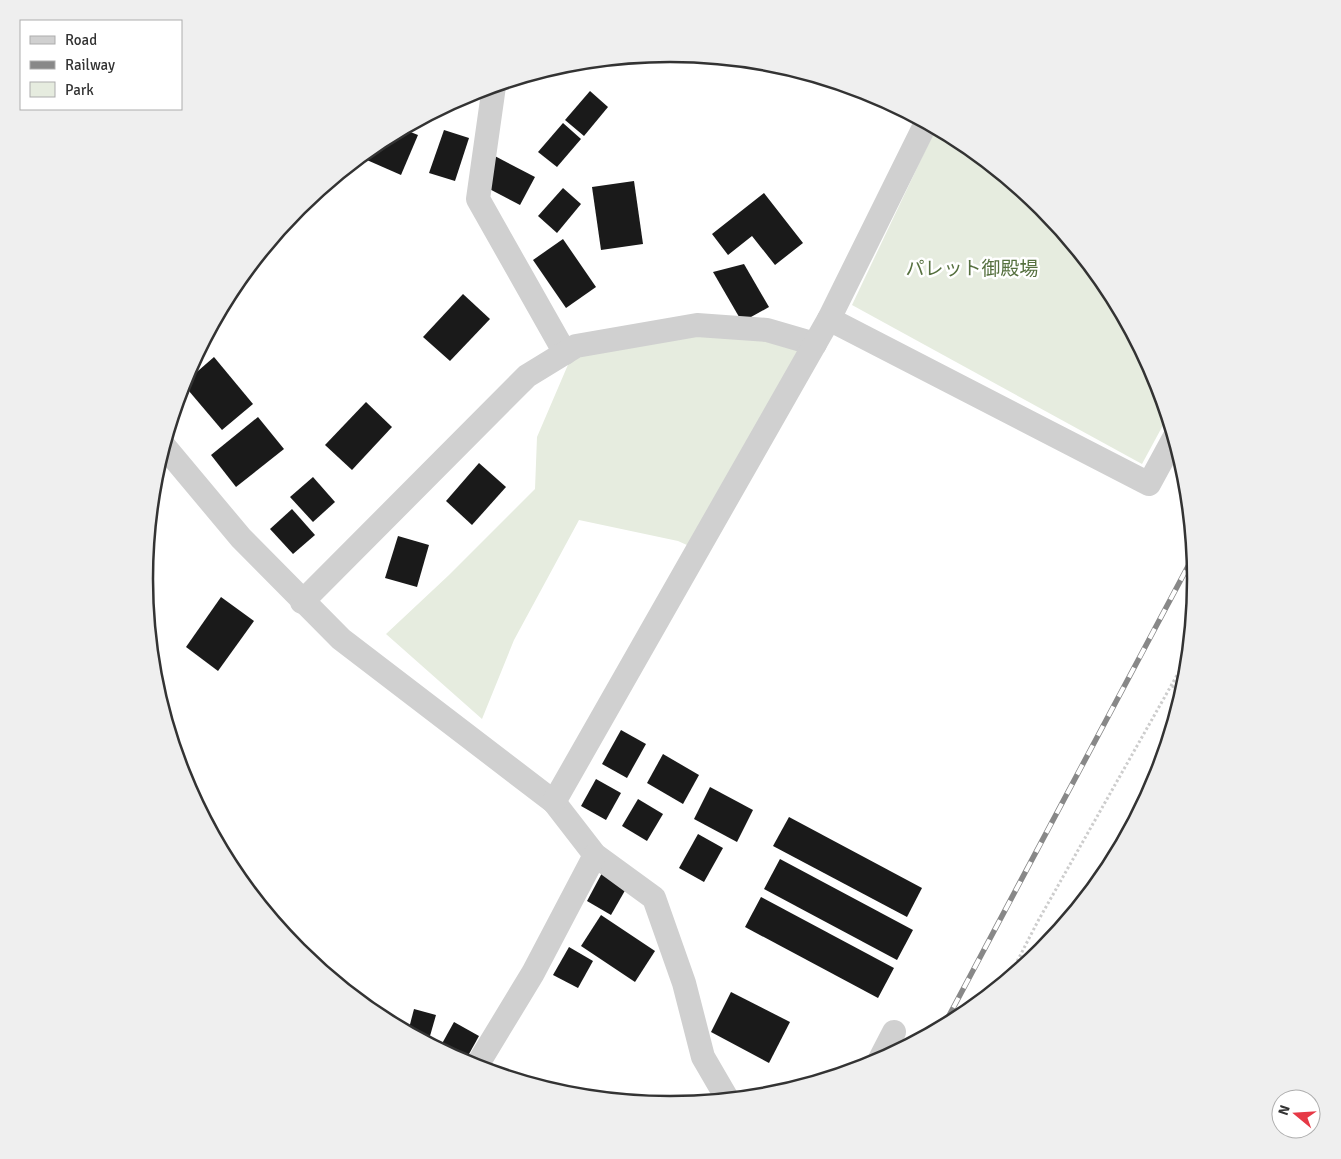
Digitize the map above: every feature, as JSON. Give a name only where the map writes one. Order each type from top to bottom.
[{"type":"street","points":[[493,94],[478,199],[565,353]]},
{"type":"street","points":[[554,802],[829,319],[923,129]]},
{"type":"street","points":[[829,319],[1149,484],[1170,446]]},
{"type":"street","points":[[302,602],[527,376],[576,346],[697,325],[767,330],[815,344]]},
{"type":"street","points":[[169,452],[241,538],[302,602],[341,639],[554,802],[595,855],[654,898],[684,983],[704,1056],[724,1093]]},
{"type":"street","points":[[480,1060],[533,973],[595,855]]},
{"type":"street","points":[[886,1049],[894,1032]]},
{"type":"path","points":[[1017,963],[1038,921],[1179,673]]},
{"type":"path","points":[[1172,686],[1176,688]]},
{"type":"green space","name":"パレット御殿場","points":[[933,134],[985,169],[1011,191],[1036,214],[1081,265],[1118,321],[1134,351],[1163,424],[1142,464],[852,305]]},
{"type":"green space","points":[[727,327],[815,344],[698,550],[678,541],[579,520],[514,640],[482,719],[386,634],[449,575],[535,489],[537,437],[576,346]]},
{"type":"building","points":[[590,91],[608,107],[584,136],[565,120]]},
{"type":"building","points":[[563,123],[581,139],[557,167],[538,152]]},
{"type":"building","points":[[444,130],[469,138],[455,181],[429,173]]},
{"type":"building","points":[[411,132],[418,135],[401,175],[368,161]]},
{"type":"building","points":[[491,154],[535,177],[520,205],[476,182]]},
{"type":"building","points":[[634,181],[643,244],[601,250],[592,187]]},
{"type":"building","points":[[563,188],[581,204],[557,233],[538,216]]},
{"type":"building","points":[[764,193],[803,243],[775,265],[752,236],[728,255],[712,234]]},
{"type":"building","points":[[563,239],[596,287],[566,308],[533,260]]},
{"type":"building","points":[[744,264],[769,307],[742,322],[713,272]]},
{"type":"building","points":[[463,294],[490,319],[450,361],[423,337]]},
{"type":"building","points":[[214,357],[253,404],[222,430],[189,391],[198,371]]},
{"type":"building","points":[[366,402],[392,427],[352,470],[325,445]]},
{"type":"building","points":[[258,417],[284,449],[236,487],[211,455]]},
{"type":"building","points":[[479,463],[506,487],[472,525],[446,501]]},
{"type":"building","points":[[313,477],[335,502],[313,522],[290,497]]},
{"type":"building","points":[[292,509],[315,535],[293,554],[270,529]]},
{"type":"building","points":[[398,536],[429,545],[417,587],[385,578]]},
{"type":"building","points":[[221,597],[254,621],[218,671],[186,647]]},
{"type":"building","points":[[621,730],[646,744],[627,778],[602,764]]},
{"type":"building","points":[[663,754],[699,775],[683,804],[647,783]]},
{"type":"building","points":[[596,779],[621,793],[606,820],[581,806]]},
{"type":"building","points":[[710,787],[753,810],[737,842],[694,819]]},
{"type":"building","points":[[638,799],[663,814],[647,841],[622,826]]},
{"type":"building","points":[[789,817],[922,888],[907,917],[773,846]]},
{"type":"building","points":[[698,834],[723,848],[704,882],[679,868]]},
{"type":"building","points":[[780,859],[913,930],[897,960],[764,889]]},
{"type":"building","points":[[602,873],[627,887],[611,915],[587,901]]},
{"type":"building","points":[[761,897],[894,968],[878,998],[745,927]]},
{"type":"building","points":[[601,915],[655,951],[635,982],[581,946]]},
{"type":"building","points":[[569,947],[593,961],[578,988],[553,975]]},
{"type":"building","points":[[731,992],[790,1022],[769,1063],[711,1032]]},
{"type":"building","points":[[414,1009],[436,1015],[430,1037],[410,1026]]},
{"type":"building","points":[[454,1022],[479,1036],[468,1055],[442,1043]]},
{"type":"railway","points":[[950,1014],[1187,568]]}]
